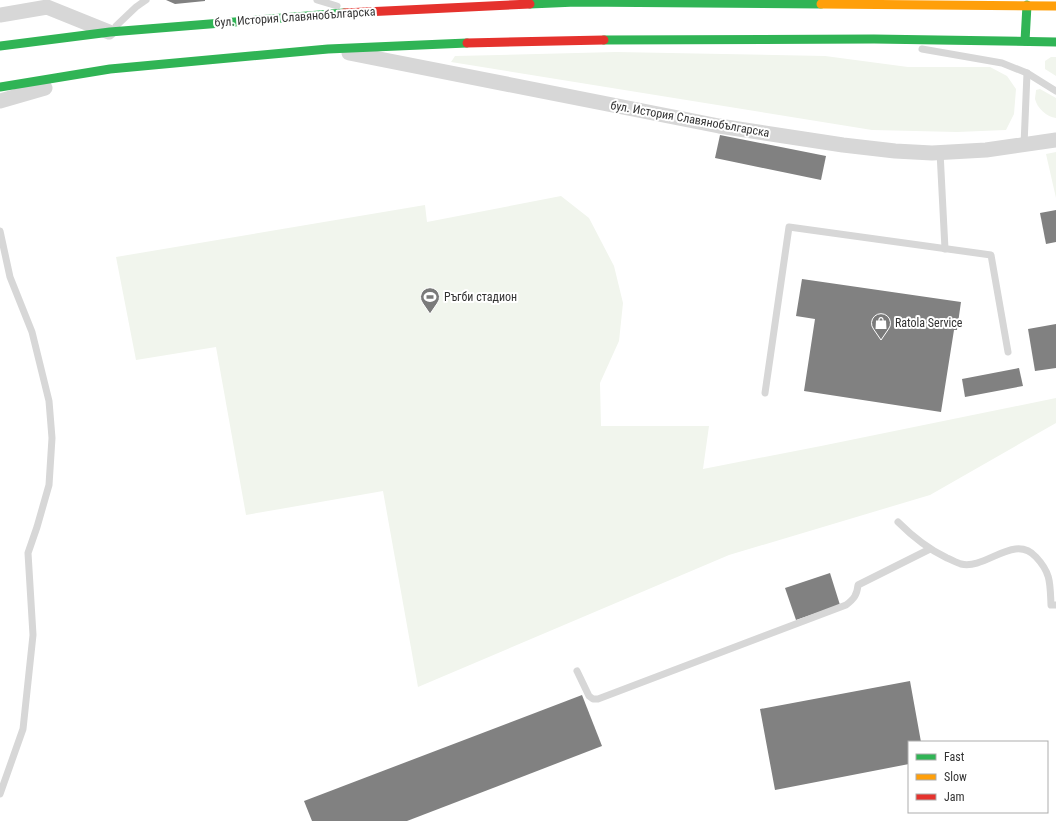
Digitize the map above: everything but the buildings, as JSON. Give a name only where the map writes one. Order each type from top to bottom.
[{"type":"main road","name":"бул. История Славянобългарска","points":[[0,46],[110,32],[354,12],[576,2],[1056,6]]},
{"type":"main road","points":[[1025,41],[1027,5]]},
{"type":"main road","name":"бул. История Славянобългарска","points":[[0,87],[110,69],[328,49],[432,44],[588,40],[874,39],[1056,42]]},
{"type":"street","name":"бул. История Славянобългарска","points":[[0,14],[47,7],[110,32]]},
{"type":"street","name":"бул. История Славянобългарска","points":[[328,49],[719,126],[843,145],[895,151],[940,152],[986,150],[1056,140]]},
{"type":"street","name":"бул. История Славянобългарска","points":[[0,101],[110,69]]},
{"type":"lane","points":[[110,32],[136,7],[146,0]]},
{"type":"lane","points":[[317,0],[354,12]]},
{"type":"lane","points":[[874,39],[962,57],[1002,63],[1027,73],[1056,91]]},
{"type":"lane","points":[[1024,145],[1027,73]]},
{"type":"lane","points":[[940,152],[945,248]]},
{"type":"lane","points":[[765,393],[789,227],[991,255],[1008,352]]},
{"type":"lane","points":[[0,231],[10,277],[32,332],[49,401],[52,438],[49,485],[28,553],[33,636],[23,729],[2,792],[0,794]]},
{"type":"lane","points":[[898,522],[912,536],[930,549],[962,564],[976,564],[1003,552],[1019,549],[1031,552],[1047,571],[1050,585],[1051,605],[1056,605]]},
{"type":"lane","points":[[577,670],[589,696],[593,699],[598,699],[846,605],[854,599],[857,594],[858,585],[930,549]]},
{"type":"shaded area","points":[[616,52],[825,56],[908,67],[990,67],[1007,76],[1016,89],[1014,114],[1006,130],[957,132],[872,130],[451,62],[455,56]]},
{"type":"shaded area","points":[[1051,57],[1056,57],[1056,76],[1045,69],[1045,61]]},
{"type":"shaded area","points":[[1040,89],[1056,98],[1056,118],[1046,114],[1038,106],[1035,99],[1036,90]]},
{"type":"shaded area","points":[[1056,152],[1056,198],[1046,154]]},
{"type":"shaded area","points":[[561,196],[589,218],[614,266],[623,303],[619,341],[600,383],[601,426],[709,426],[703,469],[1056,398],[1056,423],[930,495],[729,555],[418,687],[383,491],[246,515],[216,347],[136,360],[116,257],[425,205],[427,222]]},
{"type":"traffic: fast","points":[[530,4],[576,2],[821,4]]},
{"type":"traffic: fast","points":[[1025,41],[1027,5]]},
{"type":"traffic: fast","points":[[0,46],[110,32],[344,13]]},
{"type":"traffic: fast","points":[[604,40],[874,39],[1056,42]]},
{"type":"traffic: fast","points":[[0,87],[110,69],[328,49],[467,43]]},
{"type":"traffic: slow","points":[[821,4],[1056,6]]},
{"type":"traffic: jam","points":[[344,13],[530,4]]},
{"type":"traffic: jam","points":[[467,43],[604,40]]},
{"type":"place","name":"Ръгби стадион","points":[[430,314]]},
{"type":"place","name":"Ratola Service","points":[[881,340]]}]
